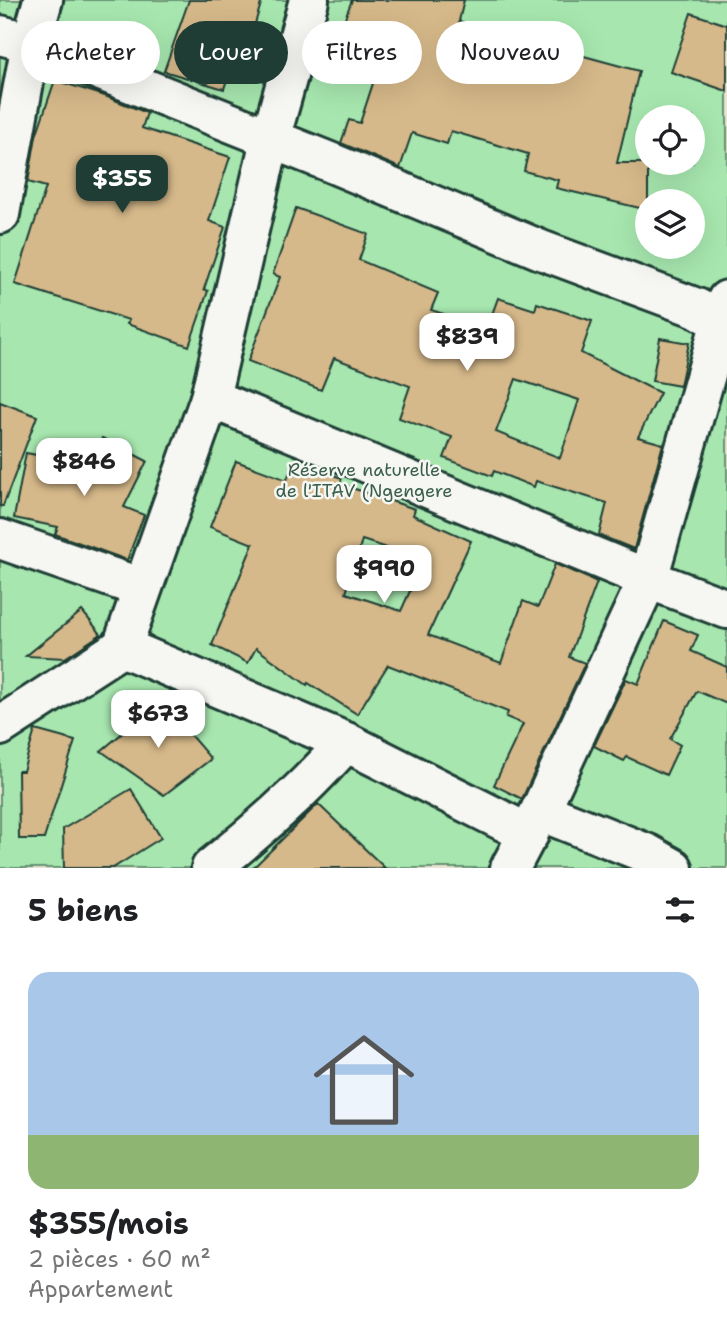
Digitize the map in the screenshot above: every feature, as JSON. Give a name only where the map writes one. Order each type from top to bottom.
[{"type":"street","points":[[0,214],[16,39],[43,0]]},
{"type":"street","points":[[0,726],[122,647],[210,398],[270,140],[309,0]]},
{"type":"street","points":[[16,39],[327,161],[541,250],[725,316],[648,579],[535,823],[510,868]]},
{"type":"street","points":[[210,398],[727,609]]},
{"type":"street","points":[[0,540],[142,588]]},
{"type":"street","points":[[122,647],[535,823],[648,854],[673,868]]},
{"type":"street","points":[[211,868],[254,834],[317,776],[346,741]]},
{"type":"green space","name":"Réserve naturelle de l'ITAV (Ngengere","points":[[0,0],[727,0],[727,868],[0,868]]},
{"type":"building","points":[[189,0],[262,0],[256,21],[182,21]]},
{"type":"building","points":[[352,0],[464,0],[459,21],[436,21],[436,84],[584,84],[584,56],[639,71],[617,163],[635,163],[635,175],[648,175],[648,189],[635,189],[635,207],[556,188],[558,180],[524,171],[528,154],[451,131],[447,144],[412,133],[400,168],[341,143],[349,120],[360,123],[373,84],[422,84],[422,21],[344,21]]},
{"type":"building","points":[[691,13],[727,25],[727,91],[671,72]]},
{"type":"building","points":[[174,43],[174,74],[164,71]]},
{"type":"building","points":[[54,84],[68,84],[147,113],[142,128],[230,157],[209,221],[225,227],[204,289],[208,291],[189,346],[127,324],[129,320],[15,284],[46,187],[28,182],[36,136]]},
{"type":"building","points":[[207,84],[226,84],[224,89]]},
{"type":"building","points":[[296,208],[368,234],[359,260],[438,293],[431,310],[487,328],[498,298],[535,310],[537,303],[592,321],[581,353],[660,393],[638,437],[663,444],[634,549],[599,535],[607,503],[536,481],[534,487],[494,471],[492,476],[444,458],[452,437],[399,418],[410,386],[334,358],[321,390],[248,361],[280,277],[273,274]],"holes":[[[516,379],[579,400],[560,458],[496,432]]]},
{"type":"building","points":[[660,338],[689,343],[680,386],[652,381]]},
{"type":"building","points":[[0,402],[37,416],[3,506],[0,506]]},
{"type":"building","points":[[102,438],[147,461],[124,507],[144,515],[127,560],[55,534],[58,527],[14,518],[26,453],[89,465]]},
{"type":"building","points":[[236,461],[287,480],[293,462],[342,478],[340,484],[415,509],[413,515],[471,541],[428,635],[501,663],[523,601],[538,607],[555,564],[597,582],[569,657],[585,663],[522,799],[494,785],[523,724],[506,717],[508,712],[388,665],[357,714],[308,683],[307,685],[256,648],[248,663],[212,645],[253,544],[210,527]],"holes":[[[362,540],[424,560],[401,611],[346,593]]]},
{"type":"building","points":[[82,611],[101,634],[65,658],[26,656]]},
{"type":"building","points":[[664,621],[698,635],[691,651],[727,667],[727,704],[697,691],[670,739],[680,745],[666,775],[627,757],[624,761],[594,746],[626,679],[638,684]]},
{"type":"building","points":[[161,701],[211,759],[164,795],[101,751]]},
{"type":"building","points":[[35,730],[75,741],[44,839],[19,839],[18,771],[23,771]]},
{"type":"building","points":[[131,789],[161,838],[113,868],[64,868],[63,829]]},
{"type":"building","points":[[318,804],[385,868],[253,868]]}]
